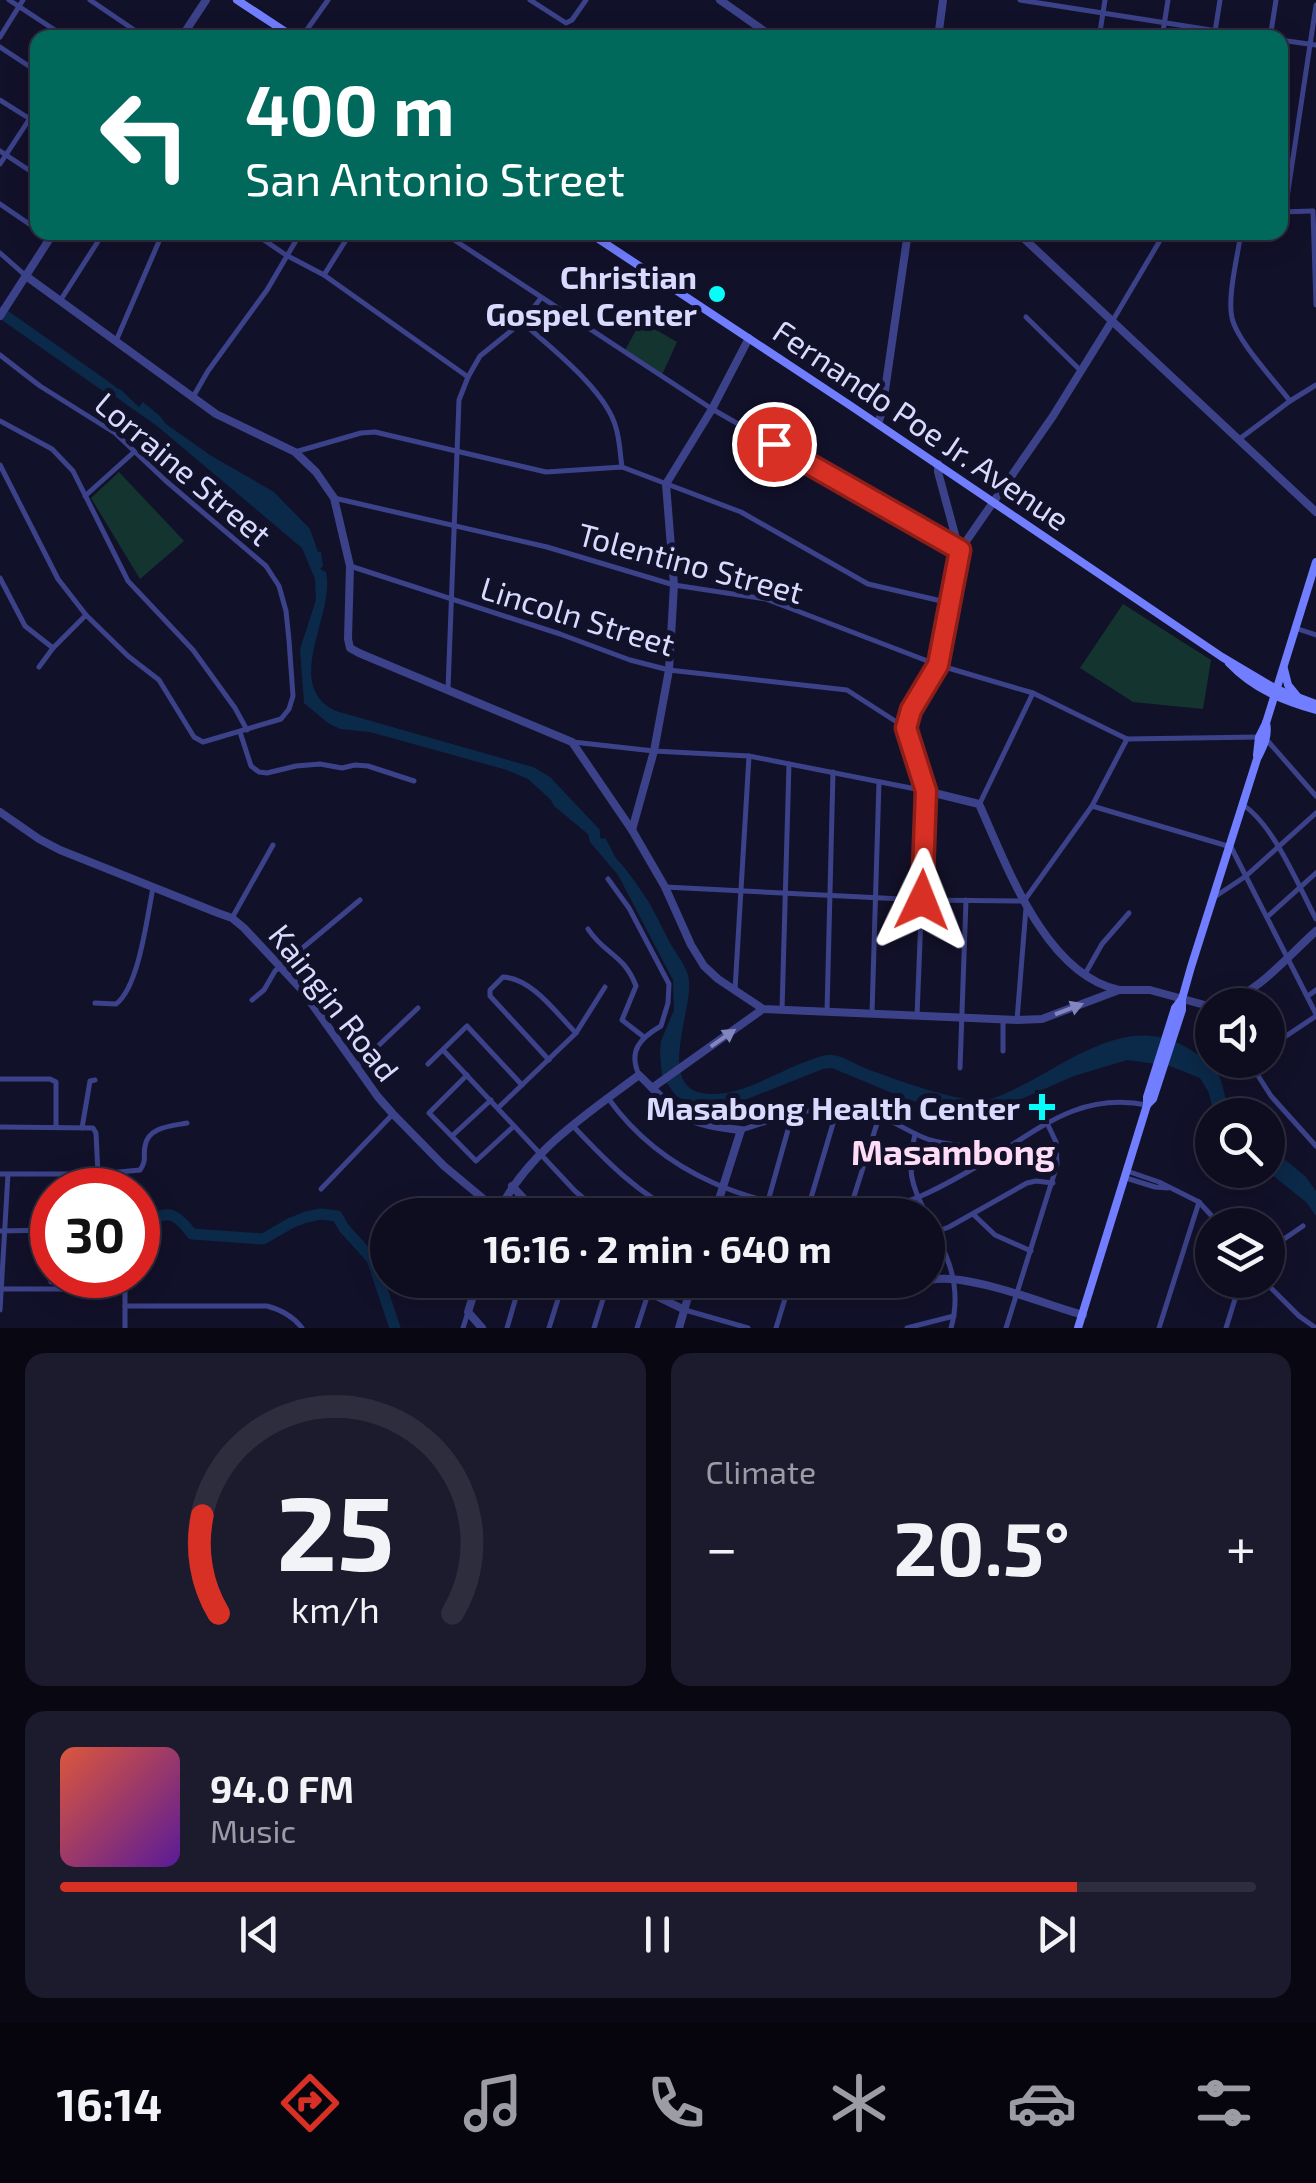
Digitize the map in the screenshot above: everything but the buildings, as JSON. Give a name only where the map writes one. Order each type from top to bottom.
[{"type":"main road","points":[[237,0],[276,30]]},
{"type":"main road","name":"Fernando Poe Jr. Avenue","points":[[600,240],[1274,693]]},
{"type":"main road","points":[[1078,1328],[1182,1010],[1182,999],[1316,562]]},
{"type":"main road","name":"Fernando Poe Jr. Avenue","points":[[1226,660],[1241,676],[1274,693],[1316,707]]},
{"type":"main road","points":[[1254,676],[1271,674],[1284,664]]},
{"type":"main road","points":[[1266,723],[1276,710],[1299,701],[1288,685],[1284,664]]},
{"type":"street","points":[[9,0],[21,3],[56,30]]},
{"type":"street","points":[[90,0],[134,30]]},
{"type":"street","points":[[186,30],[206,0]]},
{"type":"street","points":[[304,30],[328,0]]},
{"type":"street","points":[[530,0],[566,23],[586,0]]},
{"type":"street","points":[[939,30],[943,0]]},
{"type":"street","points":[[1021,0],[1198,30]]},
{"type":"street","points":[[1100,30],[1105,0]]},
{"type":"street","points":[[1163,30],[1168,0]]},
{"type":"street","points":[[1216,30],[1220,0]]},
{"type":"street","points":[[1271,30],[1276,0]]},
{"type":"street","points":[[726,2],[763,30]]},
{"type":"street","points":[[0,37],[21,3]]},
{"type":"street","points":[[1288,179],[1313,44],[1316,5]]},
{"type":"street","points":[[1288,41],[1313,44]]},
{"type":"street","points":[[0,47],[30,67]]},
{"type":"street","points":[[0,100],[29,118],[3,153],[0,164]]},
{"type":"street","points":[[3,153],[30,171]]},
{"type":"street","points":[[0,204],[30,223]]},
{"type":"street","points":[[1288,212],[1315,211],[1316,305]]},
{"type":"street","points":[[3,312],[43,240]]},
{"type":"street","points":[[60,301],[99,240]]},
{"type":"street","points":[[116,342],[160,240]]},
{"type":"street","points":[[264,240],[324,275],[468,377]]},
{"type":"street","points":[[193,398],[267,290],[296,240]]},
{"type":"street","points":[[324,275],[346,240]]},
{"type":"street","points":[[454,240],[712,409],[960,550]]},
{"type":"street","points":[[878,424],[907,240]]},
{"type":"street","points":[[1026,240],[1316,512]]},
{"type":"street","points":[[960,550],[1081,372],[1161,240]]},
{"type":"street","points":[[1239,240],[1232,299],[1235,329],[1290,401]]},
{"type":"street","points":[[0,254],[216,414],[295,452],[316,472],[334,498],[350,566],[350,648],[572,742],[749,756],[979,804]]},
{"type":"street","points":[[448,690],[460,400],[480,356],[522,322],[541,298]]},
{"type":"street","points":[[1026,317],[1081,372]]},
{"type":"street","points":[[522,322],[576,370],[598,397],[616,425],[622,467]]},
{"type":"street","points":[[632,830],[654,751],[669,670],[674,585],[666,484],[749,338]]},
{"type":"street","name":"Lorraine Street","points":[[0,355],[40,386],[115,433],[266,566],[279,586],[286,611],[293,696],[281,719],[244,731]]},
{"type":"street","points":[[1238,440],[1316,386]]},
{"type":"street","points":[[0,421],[52,449],[73,471],[128,581],[193,650],[235,708],[251,766],[268,774],[320,764],[342,768],[368,766],[414,780]]},
{"type":"street","points":[[295,452],[361,432],[375,432],[546,472],[622,467],[742,512],[868,584],[951,603]]},
{"type":"street","points":[[85,496],[134,452]]},
{"type":"street","points":[[917,1016],[926,791],[906,728],[911,710],[938,665],[960,550],[938,464]]},
{"type":"street","points":[[0,466],[58,579],[86,615],[159,680],[194,738],[203,742],[244,731]]},
{"type":"street","name":"Tolentino Street","points":[[334,498],[547,546],[674,585],[766,600],[938,665],[1033,693],[1127,739],[1263,738]]},
{"type":"street","name":"Lincoln Street","points":[[350,566],[669,670],[838,687],[859,696],[906,728]]},
{"type":"street","points":[[0,578],[25,626],[53,648]]},
{"type":"street","points":[[39,667],[86,615]]},
{"type":"street","points":[[1295,628],[1316,635]]},
{"type":"street","points":[[979,804],[1033,693]]},
{"type":"street","points":[[1263,738],[1316,796]]},
{"type":"street","points":[[1018,1020],[1025,903],[1092,806],[1127,739]]},
{"type":"street","points":[[572,742],[632,830],[704,966],[763,1010]]},
{"type":"street","points":[[735,990],[749,756]]},
{"type":"street","points":[[782,1010],[789,764]]},
{"type":"street","points":[[826,1012],[833,772]]},
{"type":"street","points":[[872,1014],[879,781]]},
{"type":"street","points":[[979,804],[1025,903],[1063,958],[1108,987],[1150,990],[1195,1002]]},
{"type":"street","points":[[1243,805],[1278,846],[1316,920]]},
{"type":"street","points":[[1092,806],[1230,847],[1316,1015],[1285,1036]]},
{"type":"street","name":"Kaingin Road","points":[[0,812],[60,850],[232,918],[308,998],[392,1114],[481,1198]]},
{"type":"street","points":[[1213,898],[1246,876],[1316,813]]},
{"type":"street","points":[[232,918],[272,844]]},
{"type":"street","points":[[1267,917],[1316,874]]},
{"type":"street","points":[[608,879],[669,984],[661,1026],[644,1037],[634,1058],[639,1075],[675,1111],[708,1127],[742,1130],[814,1108],[867,1112],[943,1143],[999,1153]]},
{"type":"street","points":[[665,887],[1025,903]]},
{"type":"street","points":[[94,1003],[116,1004],[127,992],[138,963],[153,888]]},
{"type":"street","points":[[252,1000],[280,966],[360,900]]},
{"type":"street","points":[[960,1068],[966,900]]},
{"type":"street","points":[[1085,974],[1102,944],[1129,913]]},
{"type":"street","points":[[588,929],[622,960],[632,975],[636,986],[622,1019],[644,1037]]},
{"type":"street","points":[[1252,988],[1316,931]]},
{"type":"street","points":[[549,1060],[490,996],[490,990],[503,978],[526,984],[576,1033]]},
{"type":"street","points":[[498,1108],[576,1033],[605,987]]},
{"type":"street","points":[[652,1088],[763,1010],[1042,1019],[1119,990]]},
{"type":"street","points":[[1308,996],[1316,990]]},
{"type":"street","points":[[357,1066],[418,1008]]},
{"type":"street","points":[[1002,1052],[1003,1019]]},
{"type":"street","points":[[428,1064],[467,1026],[522,1085]]},
{"type":"street","points":[[443,1050],[584,1198]]},
{"type":"street","points":[[467,1075],[428,1113],[476,1162],[514,1126]]},
{"type":"street","points":[[506,1198],[541,1154],[639,1075]]},
{"type":"street","points":[[1260,1078],[1316,1146]]},
{"type":"street","points":[[0,1079],[56,1082],[56,1126]]},
{"type":"street","points":[[82,1128],[90,1081],[95,1080]]},
{"type":"street","points":[[608,1098],[631,1126],[664,1155],[723,1188],[760,1198]]},
{"type":"street","points":[[452,1136],[491,1100]]},
{"type":"street","points":[[915,1134],[908,1163],[917,1198],[1069,1112],[1091,1104],[1148,1105]]},
{"type":"street","points":[[811,1198],[838,1109]]},
{"type":"street","points":[[769,1198],[793,1112]]},
{"type":"street","points":[[321,1189],[392,1114]]},
{"type":"street","points":[[854,1198],[880,1116]]},
{"type":"street","points":[[141,1168],[145,1141],[150,1134],[187,1123]]},
{"type":"street","points":[[1006,1328],[1058,1154],[1046,1123]]},
{"type":"street","points":[[574,1126],[612,1167],[651,1198]]},
{"type":"street","points":[[0,1127],[92,1128],[96,1133],[98,1168]]},
{"type":"street","points":[[720,1198],[742,1130]]},
{"type":"street","points":[[0,1310],[4,1174],[30,1174]]},
{"type":"street","points":[[1126,1174],[1156,1180],[1205,1208]]},
{"type":"street","points":[[945,1228],[1027,1183],[1052,1182]]},
{"type":"street","points":[[512,1186],[523,1198]]},
{"type":"street","points":[[1159,1328],[1200,1202]]},
{"type":"street","points":[[973,1214],[995,1235],[1031,1251]]},
{"type":"street","points":[[1285,1238],[1302,1226]]},
{"type":"street","points":[[3,1231],[30,1230]]},
{"type":"street","points":[[945,1257],[957,1300],[951,1328]]},
{"type":"street","points":[[945,1280],[1016,1295],[1083,1316]]},
{"type":"street","points":[[2,1290],[30,1290]]},
{"type":"street","points":[[125,1298],[125,1328]]},
{"type":"street","points":[[464,1328],[472,1298]]},
{"type":"street","points":[[507,1328],[515,1298]]},
{"type":"street","points":[[549,1328],[558,1298]]},
{"type":"street","points":[[594,1328],[603,1298]]},
{"type":"street","points":[[637,1328],[647,1298]]},
{"type":"street","points":[[657,1298],[726,1326],[748,1328]]},
{"type":"street","points":[[679,1328],[688,1298]]},
{"type":"street","points":[[776,1328],[785,1298]]},
{"type":"street","points":[[1226,1328],[1235,1298]]},
{"type":"street","points":[[1281,1298],[1316,1328]]},
{"type":"street","points":[[125,1306],[268,1306],[294,1318],[302,1328]]},
{"type":"street","points":[[468,1312],[482,1328]]},
{"type":"street","points":[[907,1328],[954,1316]]},
{"type":"street","points":[[1295,1328],[1298,1316]]},
{"type":"green space","points":[[641,321],[677,342],[661,377],[624,352]]},
{"type":"green space","points":[[119,472],[184,541],[140,579],[91,498]]},
{"type":"green space","points":[[1123,604],[1211,660],[1203,709],[1133,702],[1080,668]]},
{"type":"water","points":[[99,380],[121,390],[139,407],[143,402],[210,455],[274,492],[310,529],[321,552],[320,569],[326,572],[327,589],[311,667],[320,700],[336,711],[533,767],[550,777],[600,830],[600,837],[605,838],[648,901],[688,975],[679,1063],[683,1078],[692,1089],[709,1094],[735,1091],[829,1055],[926,1089],[985,1101],[1083,1052],[1134,1036],[1160,1037],[1195,1053],[1195,1076],[1170,1066],[1127,1060],[1074,1076],[987,1114],[959,1113],[909,1100],[832,1068],[722,1109],[698,1107],[676,1096],[662,1076],[660,1053],[674,1010],[673,980],[618,875],[590,842],[588,834],[528,779],[370,732],[340,729],[304,703],[300,649],[316,600],[315,579],[302,548],[157,426],[96,383]]},
{"type":"water","points":[[1200,1078],[1219,1078],[1226,1098],[1210,1098]]},
{"type":"water","points":[[1285,1160],[1316,1191],[1316,1216],[1285,1185]]},
{"type":"waterway","points":[[0,312],[111,390]]},
{"type":"waterway","points":[[160,1216],[173,1216],[192,1234],[263,1239],[306,1217],[337,1216],[372,1259],[395,1328]]},
{"type":"place","name":"Christian Gospel Center","points":[[717,294]]},
{"type":"place","name":"Masabong Health Center","points":[[1042,1107]]},
{"type":"district","name":"Masambong","points":[[953,1151]]},
{"type":"route","points":[[774,444],[960,550],[938,665],[911,710],[906,728],[926,791],[922,900]]}]
